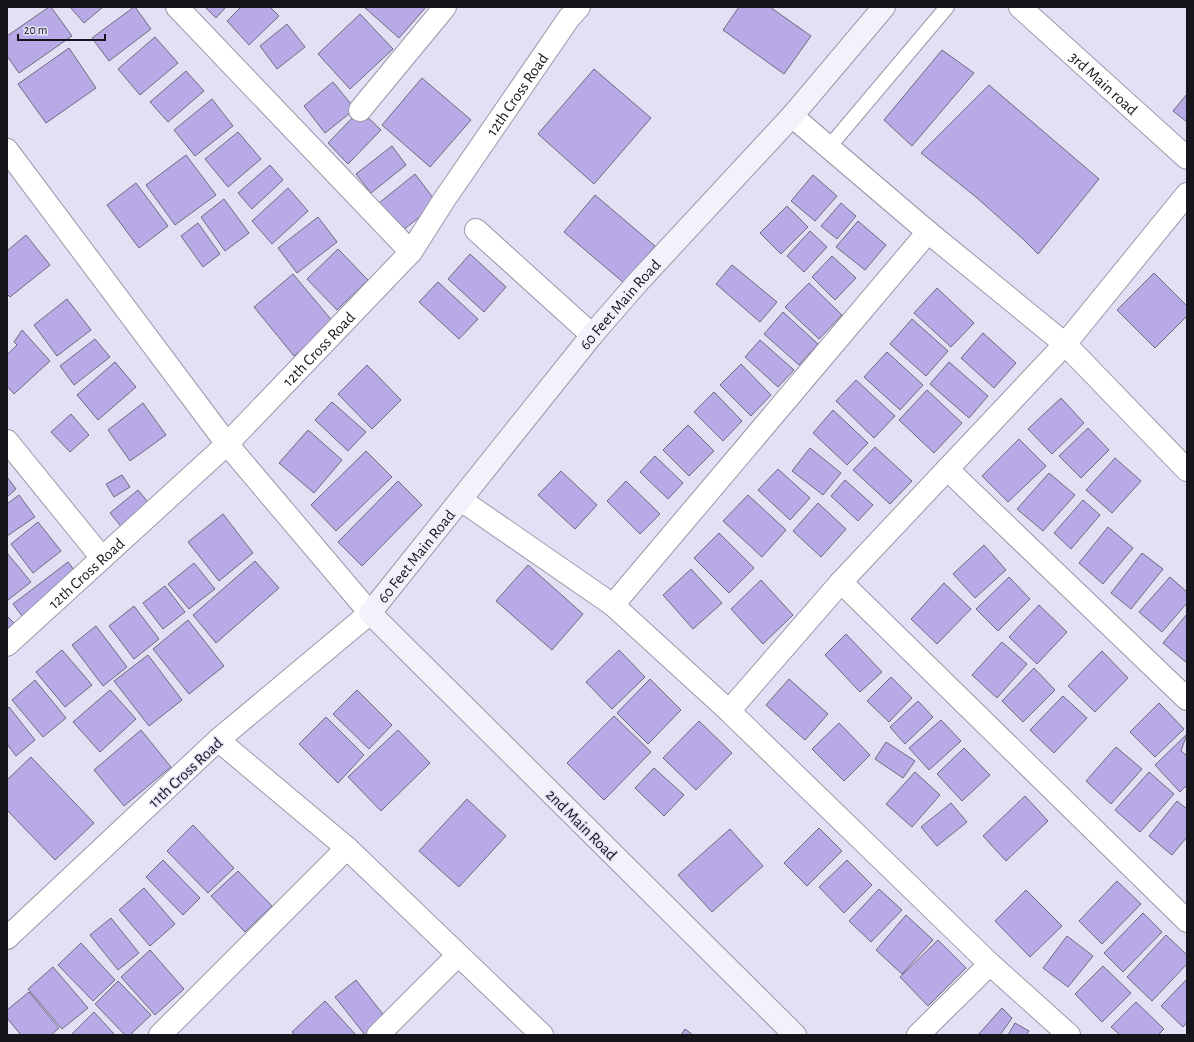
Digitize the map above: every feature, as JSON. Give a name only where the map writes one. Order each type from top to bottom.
[{"type":"street","points":[[177,7],[411,252]]},
{"type":"street","points":[[360,110],[445,7]]},
{"type":"street","name":"60 Feet Main Road","points":[[370,613],[592,335],[638,282],[792,116],[884,7]]},
{"type":"street","name":"3rd Main road","points":[[1020,7],[1187,158]]},
{"type":"street","name":"12th Cross Road","points":[[7,646],[227,444],[411,252],[569,11]]},
{"type":"street","points":[[792,116],[928,232],[1065,344],[1187,470]]},
{"type":"street","points":[[7,150],[227,444],[370,613]]},
{"type":"street","points":[[729,711],[841,582],[1065,344],[1187,194]]},
{"type":"street","points":[[476,230],[592,335]]},
{"type":"street","points":[[613,605],[928,232]]},
{"type":"street","points":[[7,441],[102,558]]},
{"type":"street","points":[[946,469],[1187,699]]},
{"type":"street","points":[[461,500],[613,605],[729,711],[990,964],[1069,1035]]},
{"type":"street","points":[[841,582],[1187,921]]},
{"type":"street","name":"11th Cross Road","points":[[7,938],[218,740],[370,613]]},
{"type":"street","name":"2nd Main Road","points":[[370,613],[795,1035]]},
{"type":"street","points":[[218,740],[346,848],[542,1035]]},
{"type":"street","points":[[160,1035],[346,848]]},
{"type":"street","points":[[378,1035],[458,955]]},
{"type":"street","points":[[918,1035],[990,964]]},
{"type":"lane","points":[[829,147],[947,7]]},
{"type":"building","points":[[51,7],[72,36],[19,73],[7,56],[7,36]]},
{"type":"building","points":[[70,7],[103,7],[84,23]]},
{"type":"building","points":[[134,7],[151,29],[109,61],[92,38]]},
{"type":"building","points":[[205,7],[226,7],[216,18]]},
{"type":"building","points":[[241,7],[270,7],[279,16],[249,45],[227,21]]},
{"type":"building","points":[[364,7],[426,7],[399,38]]},
{"type":"building","points":[[739,7],[770,7],[811,36],[784,74],[723,30]]},
{"type":"building","points":[[360,14],[393,49],[350,89],[318,54]]},
{"type":"building","points":[[287,24],[305,47],[277,69],[260,46]]},
{"type":"building","points":[[155,37],[178,63],[140,95],[118,69]]},
{"type":"building","points":[[69,48],[96,88],[46,123],[18,84]]},
{"type":"building","points":[[942,50],[974,73],[912,146],[884,120]]},
{"type":"building","points":[[594,69],[651,118],[594,184],[538,134]]},
{"type":"building","points":[[186,71],[204,91],[168,122],[150,102]]},
{"type":"building","points":[[422,78],[471,120],[430,167],[382,125]]},
{"type":"building","points":[[333,82],[355,109],[325,133],[304,106]]},
{"type":"building","points":[[989,85],[1099,179],[1038,254],[976,197],[921,153]]},
{"type":"building","points":[[1187,94],[1187,122],[1173,111]]},
{"type":"building","points":[[212,99],[233,126],[195,156],[174,130]]},
{"type":"building","points":[[360,110],[381,130],[348,164],[328,143]]},
{"type":"building","points":[[238,132],[261,159],[228,187],[205,159]]},
{"type":"building","points":[[392,146],[406,165],[371,193],[356,174]]},
{"type":"building","points":[[186,155],[216,195],[175,225],[146,185]]},
{"type":"building","points":[[270,165],[283,180],[252,209],[238,193]]},
{"type":"building","points":[[415,174],[437,203],[402,231],[379,203]]},
{"type":"building","points":[[813,175],[837,196],[815,221],[791,201]]},
{"type":"building","points":[[136,183],[168,226],[139,248],[107,205]]},
{"type":"building","points":[[288,188],[308,211],[272,244],[252,221]]},
{"type":"building","points":[[595,195],[655,246],[624,283],[564,232]]},
{"type":"building","points":[[224,199],[249,233],[225,251],[201,217]]},
{"type":"building","points":[[841,203],[856,216],[837,239],[821,226]]},
{"type":"building","points":[[787,206],[808,227],[781,254],[760,233]]},
{"type":"building","points":[[318,217],[337,242],[297,273],[278,248]]},
{"type":"building","points":[[858,221],[886,245],[865,270],[836,247]]},
{"type":"building","points":[[198,223],[220,254],[203,267],[181,236]]},
{"type":"building","points":[[810,231],[827,247],[804,272],[787,256]]},
{"type":"building","points":[[26,235],[50,265],[10,297],[7,294],[7,251]]},
{"type":"building","points":[[338,249],[368,280],[337,310],[307,279]]},
{"type":"building","points":[[470,254],[506,287],[484,312],[448,279]]},
{"type":"building","points":[[832,256],[856,278],[835,300],[812,277]]},
{"type":"building","points":[[732,265],[777,302],[760,322],[716,284]]},
{"type":"building","points":[[1154,273],[1187,306],[1187,316],[1155,348],[1117,310]]},
{"type":"building","points":[[293,274],[334,323],[294,356],[254,307]]},
{"type":"building","points":[[438,282],[478,319],[459,339],[419,302]]},
{"type":"building","points":[[809,283],[842,315],[819,339],[785,307]]},
{"type":"building","points":[[937,288],[974,323],[951,347],[914,313]]},
{"type":"building","points":[[67,299],[91,330],[57,356],[34,325]]},
{"type":"building","points":[[783,312],[818,344],[799,365],[764,334]]},
{"type":"building","points":[[912,319],[948,351],[926,376],[890,344]]},
{"type":"building","points":[[22,330],[50,361],[14,394],[7,386],[7,355],[17,345],[14,342]]},
{"type":"building","points":[[983,333],[1016,363],[994,388],[961,358]]},
{"type":"building","points":[[95,339],[110,357],[74,385],[60,366]]},
{"type":"building","points":[[760,340],[794,370],[778,387],[745,357]]},
{"type":"building","points":[[887,352],[923,385],[900,410],[864,377]]},
{"type":"building","points":[[115,362],[136,387],[98,420],[77,395]]},
{"type":"building","points":[[949,362],[988,396],[969,418],[930,384]]},
{"type":"building","points":[[741,364],[771,395],[751,416],[720,385]]},
{"type":"building","points":[[367,365],[401,400],[372,429],[338,394]]},
{"type":"building","points":[[856,380],[895,416],[874,438],[836,401]]},
{"type":"building","points":[[927,390],[962,423],[934,453],[899,420]]},
{"type":"building","points":[[714,392],[742,421],[723,441],[694,412]]},
{"type":"building","points":[[1061,398],[1084,423],[1052,454],[1028,429]]},
{"type":"building","points":[[332,402],[366,432],[348,451],[315,420]]},
{"type":"building","points":[[143,403],[166,435],[130,461],[108,430]]},
{"type":"building","points":[[833,410],[868,443],[847,465],[813,433]]},
{"type":"building","points":[[71,414],[89,435],[70,452],[51,432]]},
{"type":"building","points":[[688,425],[714,451],[689,476],[663,450]]},
{"type":"building","points":[[1088,428],[1109,450],[1081,478],[1059,456]]},
{"type":"building","points":[[308,430],[342,460],[314,493],[279,463]]},
{"type":"building","points":[[1019,439],[1046,466],[1008,502],[982,476]]},
{"type":"building","points":[[875,447],[912,481],[890,504],[853,470]]},
{"type":"building","points":[[810,448],[841,473],[823,495],[792,471]]},
{"type":"building","points":[[366,451],[392,477],[336,531],[311,505]]},
{"type":"building","points":[[655,456],[683,483],[668,499],[640,472]]},
{"type":"building","points":[[1115,458],[1141,481],[1112,513],[1086,490]]},
{"type":"building","points":[[778,469],[810,498],[790,520],[758,490]]},
{"type":"building","points":[[561,471],[597,505],[575,529],[538,495]]},
{"type":"building","points":[[1049,473],[1075,495],[1043,531],[1017,509]]},
{"type":"building","points":[[122,475],[130,487],[114,497],[106,484]]},
{"type":"building","points":[[7,477],[16,489],[7,497]]},
{"type":"building","points":[[845,480],[873,505],[858,521],[831,496]]},
{"type":"building","points":[[398,481],[422,505],[362,566],[338,542]]},
{"type":"building","points":[[626,481],[660,514],[640,534],[607,501]]},
{"type":"building","points":[[138,490],[152,507],[124,530],[110,513]]},
{"type":"building","points":[[19,495],[35,517],[7,536],[7,504]]},
{"type":"building","points":[[748,495],[786,530],[762,557],[723,521]]},
{"type":"building","points":[[1083,500],[1100,515],[1071,549],[1054,533]]},
{"type":"building","points":[[818,503],[846,529],[821,557],[793,531]]},
{"type":"building","points":[[223,514],[253,553],[219,581],[188,542]]},
{"type":"building","points":[[38,522],[61,551],[33,573],[11,544]]},
{"type":"building","points":[[1108,527],[1133,548],[1103,584],[1079,563]]},
{"type":"building","points":[[719,533],[754,568],[729,593],[694,558]]},
{"type":"building","points":[[984,545],[1006,570],[975,598],[953,574]]},
{"type":"building","points":[[7,553],[31,582],[8,600],[7,599]]},
{"type":"building","points":[[1142,553],[1163,569],[1131,609],[1111,593]]},
{"type":"building","points":[[255,561],[279,588],[216,643],[193,615]]},
{"type":"building","points":[[68,562],[77,574],[22,616],[13,604]]},
{"type":"building","points":[[194,563],[215,589],[189,609],[168,584]]},
{"type":"building","points":[[528,565],[583,614],[552,650],[496,601]]},
{"type":"building","points":[[691,569],[722,603],[693,629],[663,595]]},
{"type":"building","points":[[1009,577],[1030,599],[998,631],[976,609]]},
{"type":"building","points":[[1170,577],[1187,592],[1187,603],[1162,632],[1139,612]]},
{"type":"building","points":[[761,580],[793,615],[763,644],[731,609]]},
{"type":"building","points":[[944,583],[971,609],[937,644],[911,619]]},
{"type":"building","points":[[165,586],[185,612],[163,629],[143,603]]},
{"type":"building","points":[[1039,605],[1067,632],[1037,664],[1009,637]]},
{"type":"building","points":[[134,606],[159,639],[134,659],[109,626]]},
{"type":"building","points":[[1187,614],[1187,663],[1163,643]]},
{"type":"building","points":[[7,616],[14,623],[7,629]]},
{"type":"building","points":[[188,620],[224,666],[189,694],[153,649]]},
{"type":"building","points":[[96,626],[127,667],[103,686],[72,645]]},
{"type":"building","points":[[846,634],[882,672],[860,692],[825,655]]},
{"type":"building","points":[[1002,642],[1027,664],[997,698],[972,675]]},
{"type":"building","points":[[62,650],[92,685],[65,707],[36,672]]},
{"type":"building","points":[[619,650],[645,677],[612,709],[586,682]]},
{"type":"building","points":[[1102,651],[1128,678],[1095,712],[1068,686]]},
{"type":"building","points":[[148,655],[182,700],[149,726],[114,681]]},
{"type":"building","points":[[1034,668],[1055,690],[1023,722],[1002,701]]},
{"type":"building","points":[[891,677],[912,698],[889,722],[867,701]]},
{"type":"building","points":[[650,679],[681,710],[648,744],[617,713]]},
{"type":"building","points":[[789,679],[828,714],[805,740],[766,705]]},
{"type":"building","points":[[35,680],[66,718],[43,737],[12,700]]},
{"type":"building","points":[[110,690],[136,719],[100,752],[73,722]]},
{"type":"building","points":[[357,690],[392,725],[369,749],[333,714]]},
{"type":"building","points":[[1063,696],[1087,718],[1054,753],[1030,730]]},
{"type":"building","points":[[918,701],[933,717],[905,744],[890,727]]},
{"type":"building","points":[[1159,703],[1184,729],[1155,757],[1130,732]]},
{"type":"building","points":[[9,707],[35,740],[16,756],[7,744],[7,709]]},
{"type":"building","points":[[614,716],[651,752],[604,800],[567,763]]},
{"type":"building","points":[[326,717],[364,755],[338,783],[299,744]]},
{"type":"building","points":[[941,720],[961,741],[929,770],[909,748]]},
{"type":"building","points":[[699,721],[732,753],[696,790],[663,758]]},
{"type":"building","points":[[839,723],[870,755],[844,781],[812,749]]},
{"type":"building","points":[[141,730],[171,767],[124,806],[94,770]]},
{"type":"building","points":[[398,730],[430,763],[381,811],[348,777]]},
{"type":"building","points":[[1187,734],[1181,751],[1186,755],[1187,754],[1187,785],[1180,792],[1155,765]]},
{"type":"building","points":[[886,742],[915,761],[903,778],[875,759]]},
{"type":"building","points":[[1116,747],[1142,769],[1111,804],[1086,781]]},
{"type":"building","points":[[964,748],[990,775],[962,801],[937,774]]},
{"type":"building","points":[[31,757],[94,823],[55,860],[7,810],[7,780]]},
{"type":"building","points":[[654,768],[684,795],[664,816],[635,788]]},
{"type":"building","points":[[915,772],[940,795],[912,827],[886,804]]},
{"type":"building","points":[[1149,772],[1174,794],[1140,832],[1115,810]]},
{"type":"building","points":[[1025,796],[1048,821],[1006,861],[983,836]]},
{"type":"building","points":[[467,799],[506,836],[459,887],[419,851]]},
{"type":"building","points":[[1177,801],[1187,809],[1187,837],[1172,855],[1149,836]]},
{"type":"building","points":[[951,803],[967,822],[937,846],[921,827]]},
{"type":"building","points":[[193,825],[234,868],[208,893],[167,851]]},
{"type":"building","points":[[819,828],[842,851],[807,886],[784,863]]},
{"type":"building","points":[[730,829],[763,866],[712,912],[678,875]]},
{"type":"building","points":[[163,860],[200,898],[183,915],[146,877]]},
{"type":"building","points":[[847,860],[872,885],[844,913],[819,887]]},
{"type":"building","points":[[238,871],[272,906],[245,932],[211,896]]},
{"type":"building","points":[[1117,881],[1141,904],[1102,944],[1079,921]]},
{"type":"building","points":[[144,888],[175,924],[150,946],[119,910]]},
{"type":"building","points":[[879,889],[902,910],[871,942],[849,921]]},
{"type":"building","points":[[1026,890],[1062,926],[1030,957],[995,921]]},
{"type":"building","points":[[1143,913],[1162,932],[1123,972],[1104,953]]},
{"type":"building","points":[[906,915],[933,940],[902,974],[876,950]]},
{"type":"building","points":[[111,918],[139,953],[118,970],[90,935]]},
{"type":"building","points":[[1166,935],[1187,955],[1187,964],[1152,1001],[1127,977]]},
{"type":"building","points":[[1067,936],[1093,956],[1068,987],[1043,968]]},
{"type":"building","points":[[938,940],[966,968],[928,1006],[900,977]]},
{"type":"building","points":[[81,943],[115,980],[93,1001],[58,965]]},
{"type":"building","points":[[150,950],[184,989],[155,1015],[121,977]]},
{"type":"building","points":[[1103,966],[1131,993],[1102,1022],[1075,994]]},
{"type":"building","points":[[53,967],[88,1008],[62,1029],[28,989]]},
{"type":"building","points":[[1187,979],[1187,1022],[1183,1027],[1161,1006]]},
{"type":"building","points":[[356,980],[386,1018],[365,1035],[335,997]]},
{"type":"building","points":[[118,981],[151,1015],[130,1035],[125,1035],[95,1004]]},
{"type":"building","points":[[29,992],[59,1028],[51,1035],[21,1035],[7,1018],[7,1010]]},
{"type":"building","points":[[325,1001],[356,1035],[295,1035],[292,1032]]},
{"type":"building","points":[[1136,1002],[1164,1029],[1158,1035],[1120,1035],[1111,1027]]},
{"type":"building","points":[[1002,1008],[1012,1018],[1000,1035],[978,1035]]},
{"type":"building","points":[[94,1012],[115,1035],[71,1035]]},
{"type":"building","points":[[1015,1023],[1029,1031],[1026,1035],[1008,1035]]},
{"type":"building","points":[[685,1029],[693,1035],[681,1035]]}]
